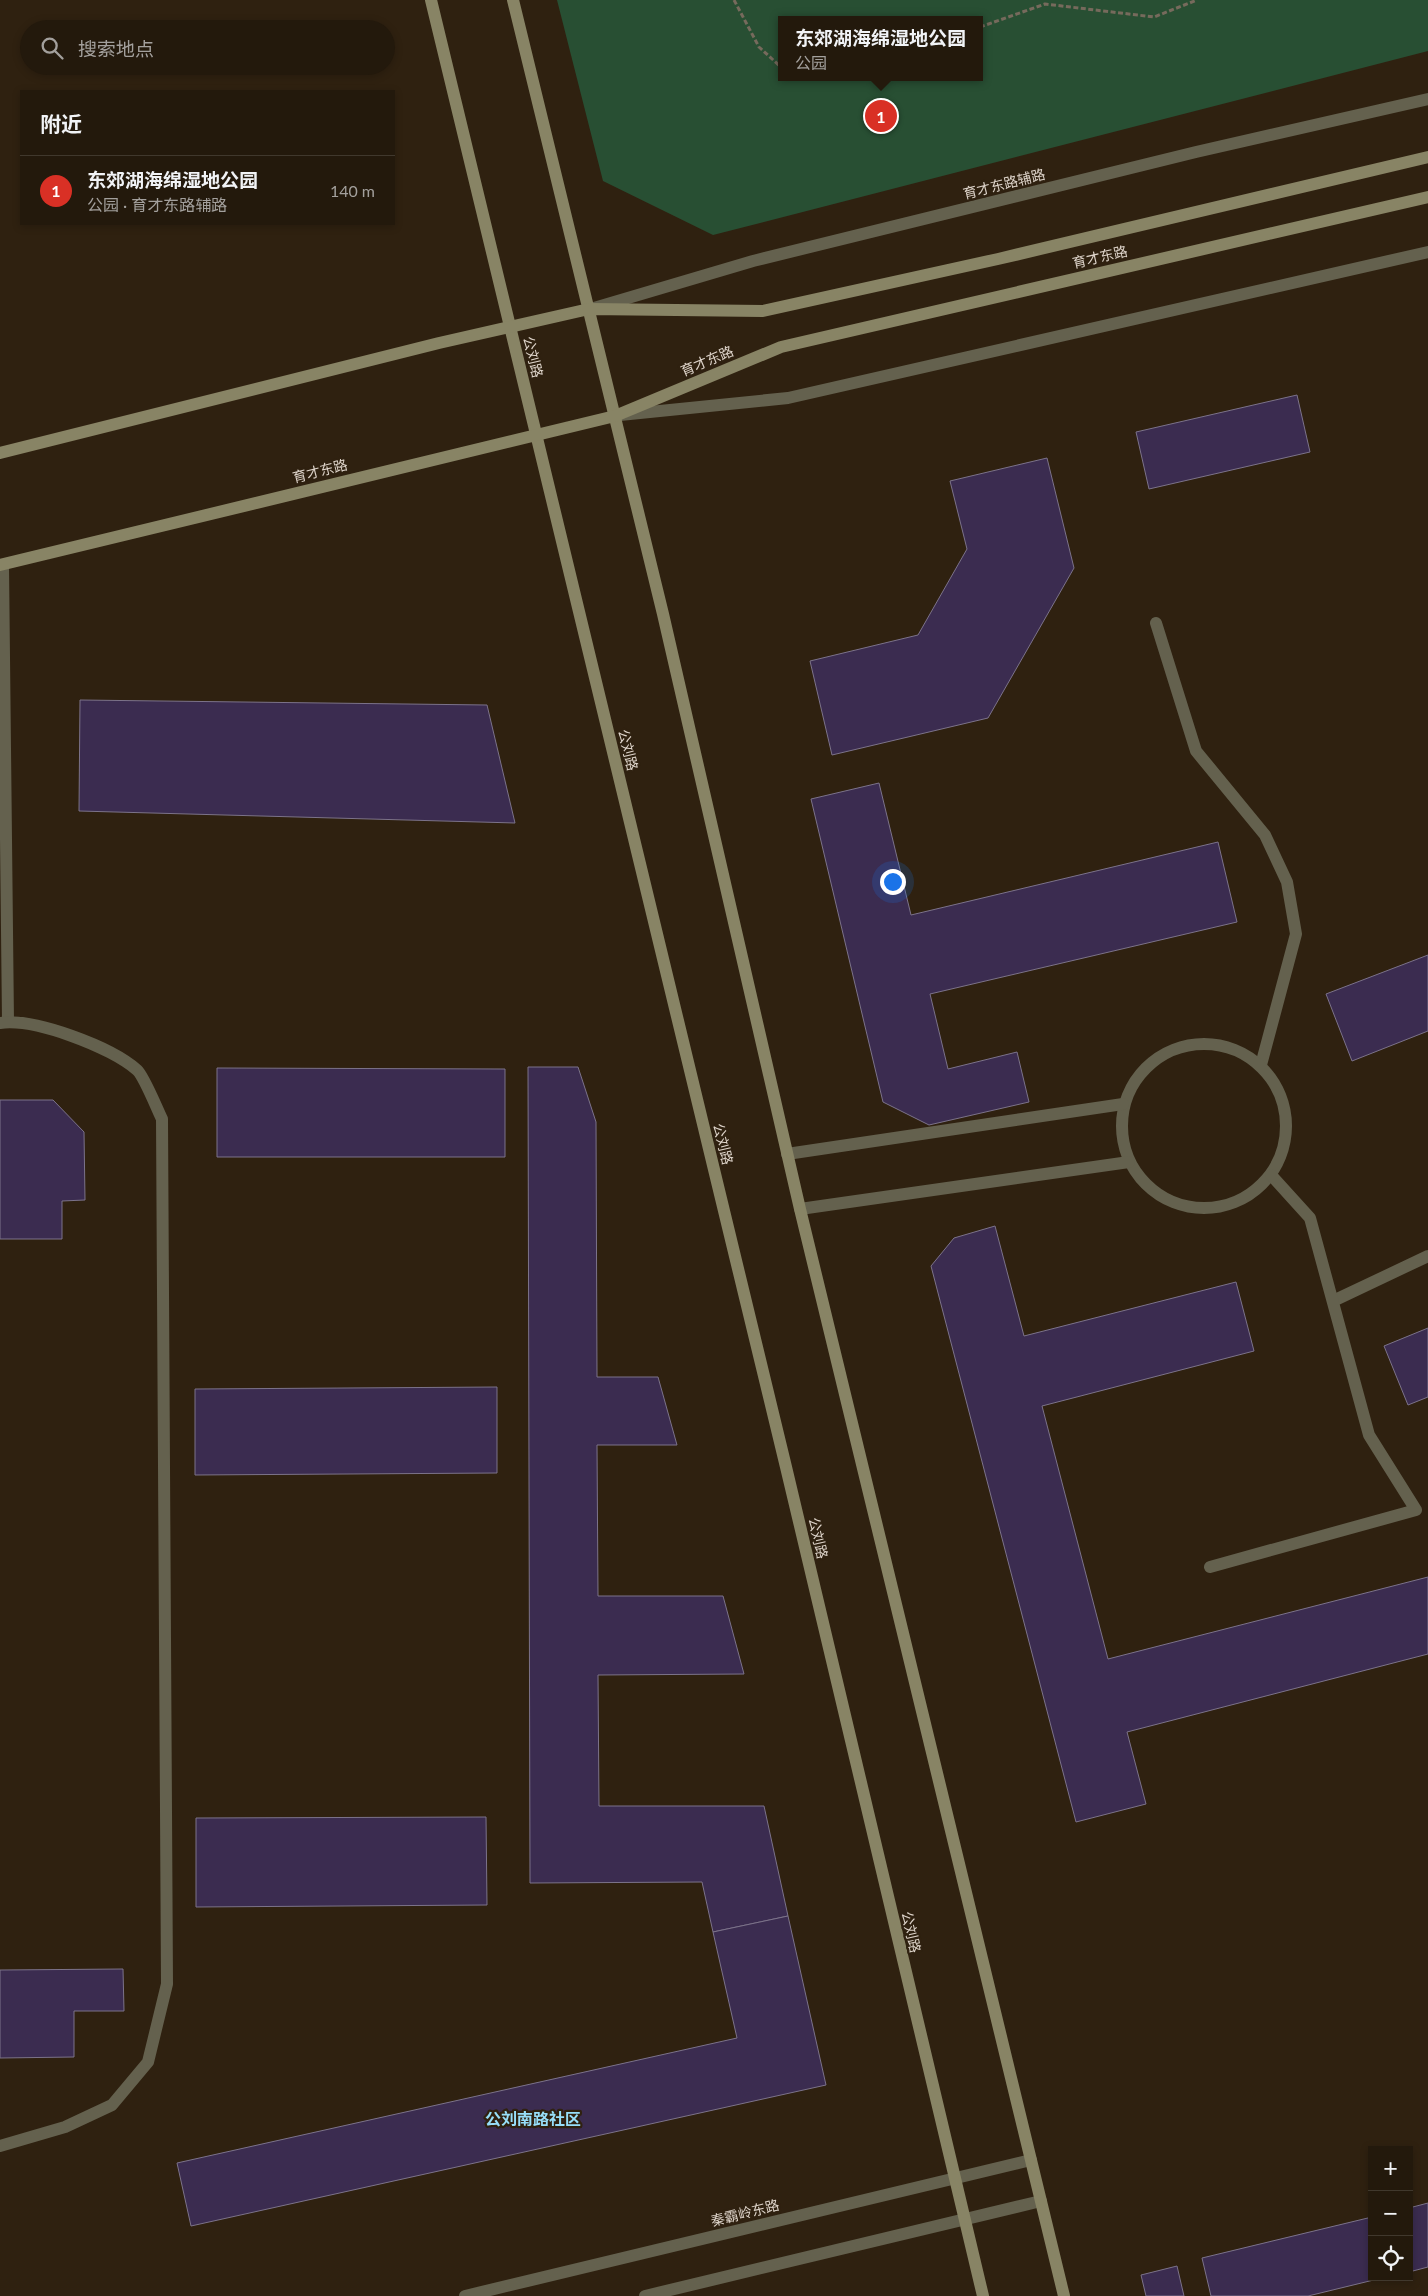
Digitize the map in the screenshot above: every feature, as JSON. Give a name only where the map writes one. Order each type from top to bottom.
[{"type":"main road","name":"公刘路","points":[[431,0],[779,1438],[954,2178],[984,2296]]},
{"type":"main road","points":[[513,0],[666,623],[800,1209],[1064,2296]]},
{"type":"main road","name":"育才东路","points":[[0,453],[439,343],[589,309],[763,311],[1428,157]]},
{"type":"main road","name":"育才东路","points":[[2,565],[615,416],[781,347],[1428,197]]},
{"type":"street","name":"育才东路辅路","points":[[589,309],[753,261],[1196,152],[1428,98]]},
{"type":"street","points":[[615,416],[788,398],[1428,252]]},
{"type":"street","points":[[0,2146],[65,2126],[112,2105],[148,2062],[167,1984],[162,1119],[139,1071],[90,1044],[50,1029],[4,1023],[2,565]]},
{"type":"street","points":[[1156,623],[1196,751],[1265,835],[1287,882],[1296,934],[1261,1066]]},
{"type":"street","points":[[1210,1043],[1238,1050],[1261,1066],[1276,1084],[1285,1107],[1286,1115],[1287,1130],[1282,1154],[1271,1175],[1250,1195],[1224,1206],[1196,1209],[1168,1201],[1145,1185],[1129,1162],[1122,1143],[1120,1124],[1123,1104],[1136,1078],[1156,1058],[1182,1046],[1210,1043]]},
{"type":"street","points":[[787,1154],[1123,1104]]},
{"type":"street","points":[[800,1209],[1129,1162]]},
{"type":"street","points":[[1210,1567],[1416,1510],[1369,1435],[1310,1218],[1271,1175]]},
{"type":"street","points":[[1333,1301],[1428,1256]]},
{"type":"street","name":"秦霸岭东路","points":[[465,2296],[1031,2160]]},
{"type":"street","points":[[646,2296],[1041,2201]]},
{"type":"path","points":[[734,0],[759,47],[778,64]]},
{"type":"path","points":[[983,26],[1045,4],[1154,17],[1197,0]]},
{"type":"green space","points":[[557,0],[1428,0],[1428,51],[713,235],[603,181]]},
{"type":"building","points":[[1297,395],[1310,452],[1149,489],[1136,432]]},
{"type":"building","points":[[1047,458],[1074,568],[988,718],[832,755],[810,661],[918,635],[967,549],[950,481]]},
{"type":"building","points":[[80,700],[487,705],[515,823],[79,811]]},
{"type":"building","points":[[879,783],[911,915],[1218,842],[1237,922],[930,994],[948,1069],[1017,1052],[1029,1102],[929,1125],[883,1102],[811,799]]},
{"type":"building","points":[[1428,955],[1428,1031],[1352,1061],[1326,994]]},
{"type":"building","points":[[528,1067],[578,1067],[596,1122],[597,1377],[658,1377],[677,1445],[597,1445],[598,1596],[723,1596],[744,1674],[598,1675],[599,1806],[764,1806],[788,1916],[713,1932],[702,1882],[530,1883]]},
{"type":"building","points":[[217,1068],[505,1069],[505,1157],[217,1157]]},
{"type":"building","points":[[0,1100],[53,1100],[84,1132],[85,1200],[62,1201],[62,1239],[0,1239]]},
{"type":"building","points":[[995,1226],[1024,1336],[1236,1282],[1254,1351],[1042,1406],[1108,1659],[1428,1577],[1428,1654],[1127,1732],[1146,1804],[1076,1822],[931,1266],[954,1238]]},
{"type":"building","points":[[1428,1328],[1428,1397],[1408,1405],[1384,1346]]},
{"type":"building","points":[[497,1387],[497,1473],[195,1475],[195,1389]]},
{"type":"building","points":[[486,1817],[487,1905],[196,1907],[196,1818]]},
{"type":"building","points":[[788,1916],[826,2085],[191,2226],[177,2163],[737,2038],[713,1932]]},
{"type":"building","points":[[123,1969],[124,2011],[74,2011],[74,2057],[0,2058],[0,1970]]},
{"type":"building","points":[[1428,2203],[1428,2267],[1413,2271],[1413,2236],[1413,2207]]},
{"type":"building","points":[[1368,2218],[1368,2281],[1370,2281],[1308,2296],[1211,2296],[1202,2258]]},
{"type":"building","points":[[1177,2266],[1184,2296],[1146,2296],[1141,2275]]},
{"type":"place","name":"东郊湖海绵湿地公园","points":[[881,116]]},
{"type":"district","name":"公刘南路社区","points":[[533,2119]]}]
